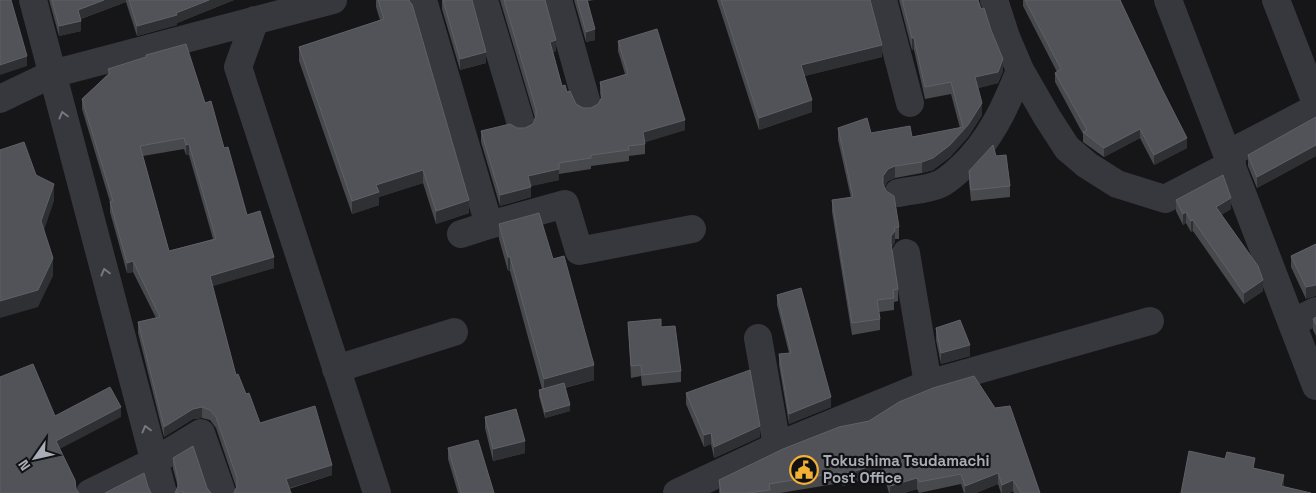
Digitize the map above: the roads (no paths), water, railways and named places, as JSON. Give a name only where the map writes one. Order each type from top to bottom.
[{"type":"street","points":[[32,0],[163,493]]},
{"type":"street","points":[[0,99],[52,74],[255,20],[292,5],[333,0]]},
{"type":"street","points":[[423,0],[489,225]]},
{"type":"street","points":[[484,0],[521,124]]},
{"type":"street","points":[[558,0],[587,104]]},
{"type":"street","points":[[883,0],[910,103]]},
{"type":"street","points":[[994,0],[1006,37],[1020,70],[1067,148],[1087,165],[1117,184],[1166,199],[1316,108]]},
{"type":"street","points":[[1168,0],[1230,159],[1304,317],[1316,386]]},
{"type":"street","points":[[1276,0],[1316,103]]},
{"type":"street","points":[[255,20],[238,67],[377,493]]},
{"type":"street","points":[[898,192],[932,187],[941,183],[970,159],[994,128],[1020,70]]},
{"type":"street","points":[[461,234],[565,204],[579,251],[692,229]]},
{"type":"street","points":[[906,253],[928,384]]},
{"type":"street","points":[[677,493],[777,446],[928,384],[1150,321]]},
{"type":"street","points":[[336,369],[454,332]]},
{"type":"street","points":[[758,338],[777,446]]},
{"type":"street","points":[[90,493],[155,461],[201,433],[222,493]]},
{"type":"place","name":"Tokushima Tsudamachi Post Office","points":[[804,470]]}]
